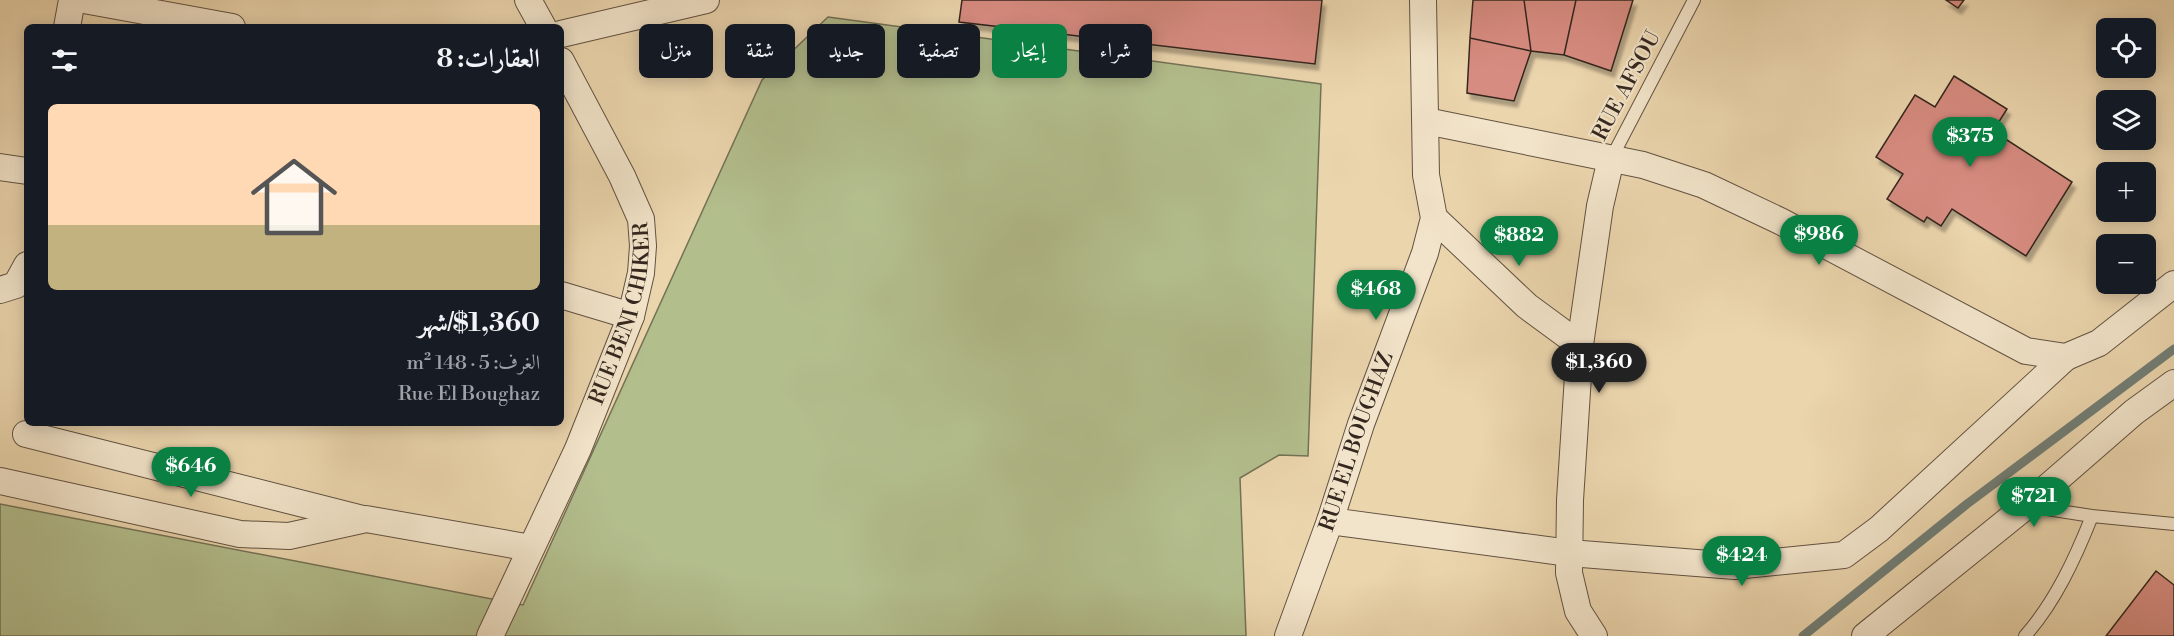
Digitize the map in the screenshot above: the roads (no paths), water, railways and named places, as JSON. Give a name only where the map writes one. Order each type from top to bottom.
[{"type":"street","points":[[67,24],[72,0]]},
{"type":"street","points":[[84,0],[216,24]]},
{"type":"street","points":[[528,0],[541,24]]},
{"type":"street","points":[[564,33],[706,0]]},
{"type":"street","name":"RUE EL BOUGHAZ","points":[[1288,636],[1330,521],[1368,405],[1425,253],[1434,218],[1426,175],[1423,0]]},
{"type":"street","name":"RUE BENI CHIKER","points":[[490,636],[578,449],[631,316],[643,255],[641,219],[622,176],[573,106],[564,72]]},
{"type":"street","points":[[1426,122],[1643,165],[1704,185],[1780,221],[2025,351],[2066,357]]},
{"type":"street","points":[[1594,636],[1578,611],[1569,573],[1569,553],[1580,345],[1600,207],[1611,159]]},
{"type":"street","points":[[0,167],[24,171]]},
{"type":"street","points":[[1434,218],[1527,306],[1580,345]]},
{"type":"street","points":[[0,290],[16,285],[24,270]]},
{"type":"street","points":[[1330,521],[1569,553],[1735,566],[1844,555],[1879,530],[2066,357],[2099,343],[2174,284]]},
{"type":"street","points":[[564,297],[631,316]]},
{"type":"street","points":[[1865,636],[2026,506],[2134,412],[2174,383]]},
{"type":"street","points":[[26,434],[366,519],[531,548]]},
{"type":"street","points":[[0,482],[240,534],[289,536],[366,519]]},
{"type":"lane","name":"RUE AFSOU","points":[[1611,159],[1694,0]]},
{"type":"lane","points":[[2026,506],[2092,516],[2174,524]]},
{"type":"lane","points":[[2025,636],[2041,618],[2075,559],[2092,516]]},
{"type":"waterway","points":[[1803,636],[1967,504],[2174,349]]}]
